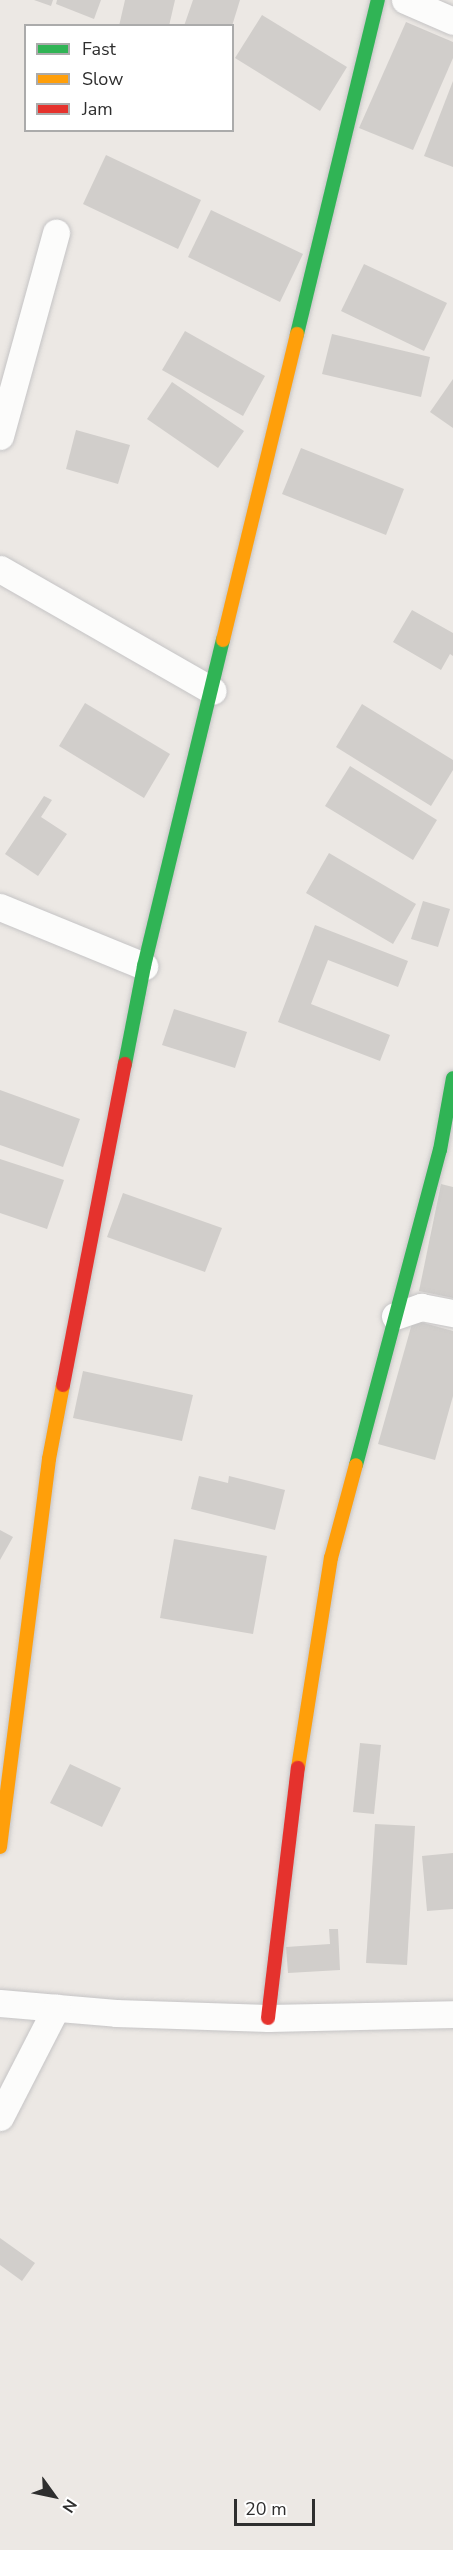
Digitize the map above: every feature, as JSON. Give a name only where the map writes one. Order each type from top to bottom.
[{"type":"street","points":[[0,1847],[49,1459],[144,966],[213,691],[378,0]]},
{"type":"street","points":[[405,0],[453,21]]},
{"type":"street","points":[[0,436],[56,233]]},
{"type":"street","points":[[0,569],[213,691]]},
{"type":"street","points":[[0,907],[144,966]]},
{"type":"street","points":[[268,2019],[306,1698],[331,1558],[440,1150],[453,1078]]},
{"type":"street","points":[[395,1316],[421,1307],[453,1313]]},
{"type":"street","points":[[0,2003],[268,2019],[453,2014]]},
{"type":"street","points":[[0,2117],[56,2008]]},
{"type":"building","points":[[34,0],[53,0],[51,6]]},
{"type":"building","points":[[57,0],[101,0],[94,19],[56,4]]},
{"type":"building","points":[[125,0],[175,0],[169,24],[119,24]]},
{"type":"building","points":[[193,0],[240,0],[233,24],[185,24]]},
{"type":"building","points":[[262,15],[347,67],[320,111],[235,58]]},
{"type":"building","points":[[406,22],[453,42],[453,58],[413,150],[359,128]]},
{"type":"building","points":[[453,81],[453,167],[424,156]]},
{"type":"building","points":[[106,155],[201,200],[178,249],[83,204]]},
{"type":"building","points":[[211,210],[303,254],[280,302],[188,257]]},
{"type":"building","points":[[364,264],[447,303],[424,351],[341,311]]},
{"type":"building","points":[[185,331],[265,376],[243,416],[162,370]]},
{"type":"building","points":[[332,334],[430,357],[421,397],[322,374]]},
{"type":"building","points":[[453,379],[453,428],[430,412]]},
{"type":"building","points":[[172,382],[244,431],[218,468],[147,419]]},
{"type":"building","points":[[76,430],[130,445],[118,484],[66,469]]},
{"type":"building","points":[[301,448],[404,489],[386,535],[282,494]]},
{"type":"building","points":[[412,610],[453,633],[453,656],[450,654],[441,670],[393,642]]},
{"type":"building","points":[[85,703],[170,754],[144,798],[59,746]]},
{"type":"building","points":[[362,704],[453,760],[453,770],[431,806],[336,747]]},
{"type":"building","points":[[350,766],[437,820],[413,860],[325,806]]},
{"type":"building","points":[[44,796],[52,800],[41,817],[67,834],[38,876],[5,854]]},
{"type":"building","points":[[329,853],[416,904],[393,944],[306,893]]},
{"type":"building","points":[[423,901],[450,909],[438,947],[411,939]]},
{"type":"building","points":[[315,925],[408,961],[398,987],[328,960],[311,1004],[390,1035],[380,1061],[278,1022]]},
{"type":"building","points":[[174,1009],[247,1032],[235,1068],[162,1045]]},
{"type":"building","points":[[0,1090],[80,1119],[63,1167],[0,1145]]},
{"type":"building","points":[[0,1159],[64,1180],[47,1229],[0,1213]]},
{"type":"building","points":[[441,1184],[453,1187],[453,1298],[419,1291]]},
{"type":"building","points":[[123,1193],[222,1228],[205,1272],[107,1237]]},
{"type":"building","points":[[413,1320],[453,1331],[453,1396],[435,1460],[378,1444]]},
{"type":"building","points":[[83,1371],[193,1395],[182,1441],[73,1418]]},
{"type":"building","points":[[199,1476],[228,1483],[229,1476],[285,1490],[275,1530],[191,1509]]},
{"type":"building","points":[[0,1530],[13,1537],[0,1560]]},
{"type":"building","points":[[174,1539],[267,1556],[253,1634],[160,1618]]},
{"type":"building","points":[[360,1743],[381,1745],[374,1814],[353,1812]]},
{"type":"building","points":[[70,1764],[121,1788],[102,1827],[50,1803]]},
{"type":"building","points":[[375,1824],[415,1826],[407,1965],[366,1963]]},
{"type":"building","points":[[453,1853],[453,1909],[427,1911],[422,1856]]},
{"type":"building","points":[[329,1929],[338,1929],[340,1970],[288,1973],[286,1947],[330,1944]]},
{"type":"building","points":[[0,2238],[35,2263],[22,2281],[0,2265]]},
{"type":"traffic: fast","points":[[297,334],[378,0]]},
{"type":"traffic: fast","points":[[125,1064],[144,966],[223,640]]},
{"type":"traffic: fast","points":[[356,1465],[440,1150],[453,1078]]},
{"type":"traffic: slow","points":[[223,640],[297,334]]},
{"type":"traffic: slow","points":[[0,1847],[49,1459],[63,1385]]},
{"type":"traffic: slow","points":[[298,1768],[331,1558],[356,1465]]},
{"type":"traffic: jam","points":[[63,1385],[125,1064]]},
{"type":"traffic: jam","points":[[268,2018],[298,1768]]}]
